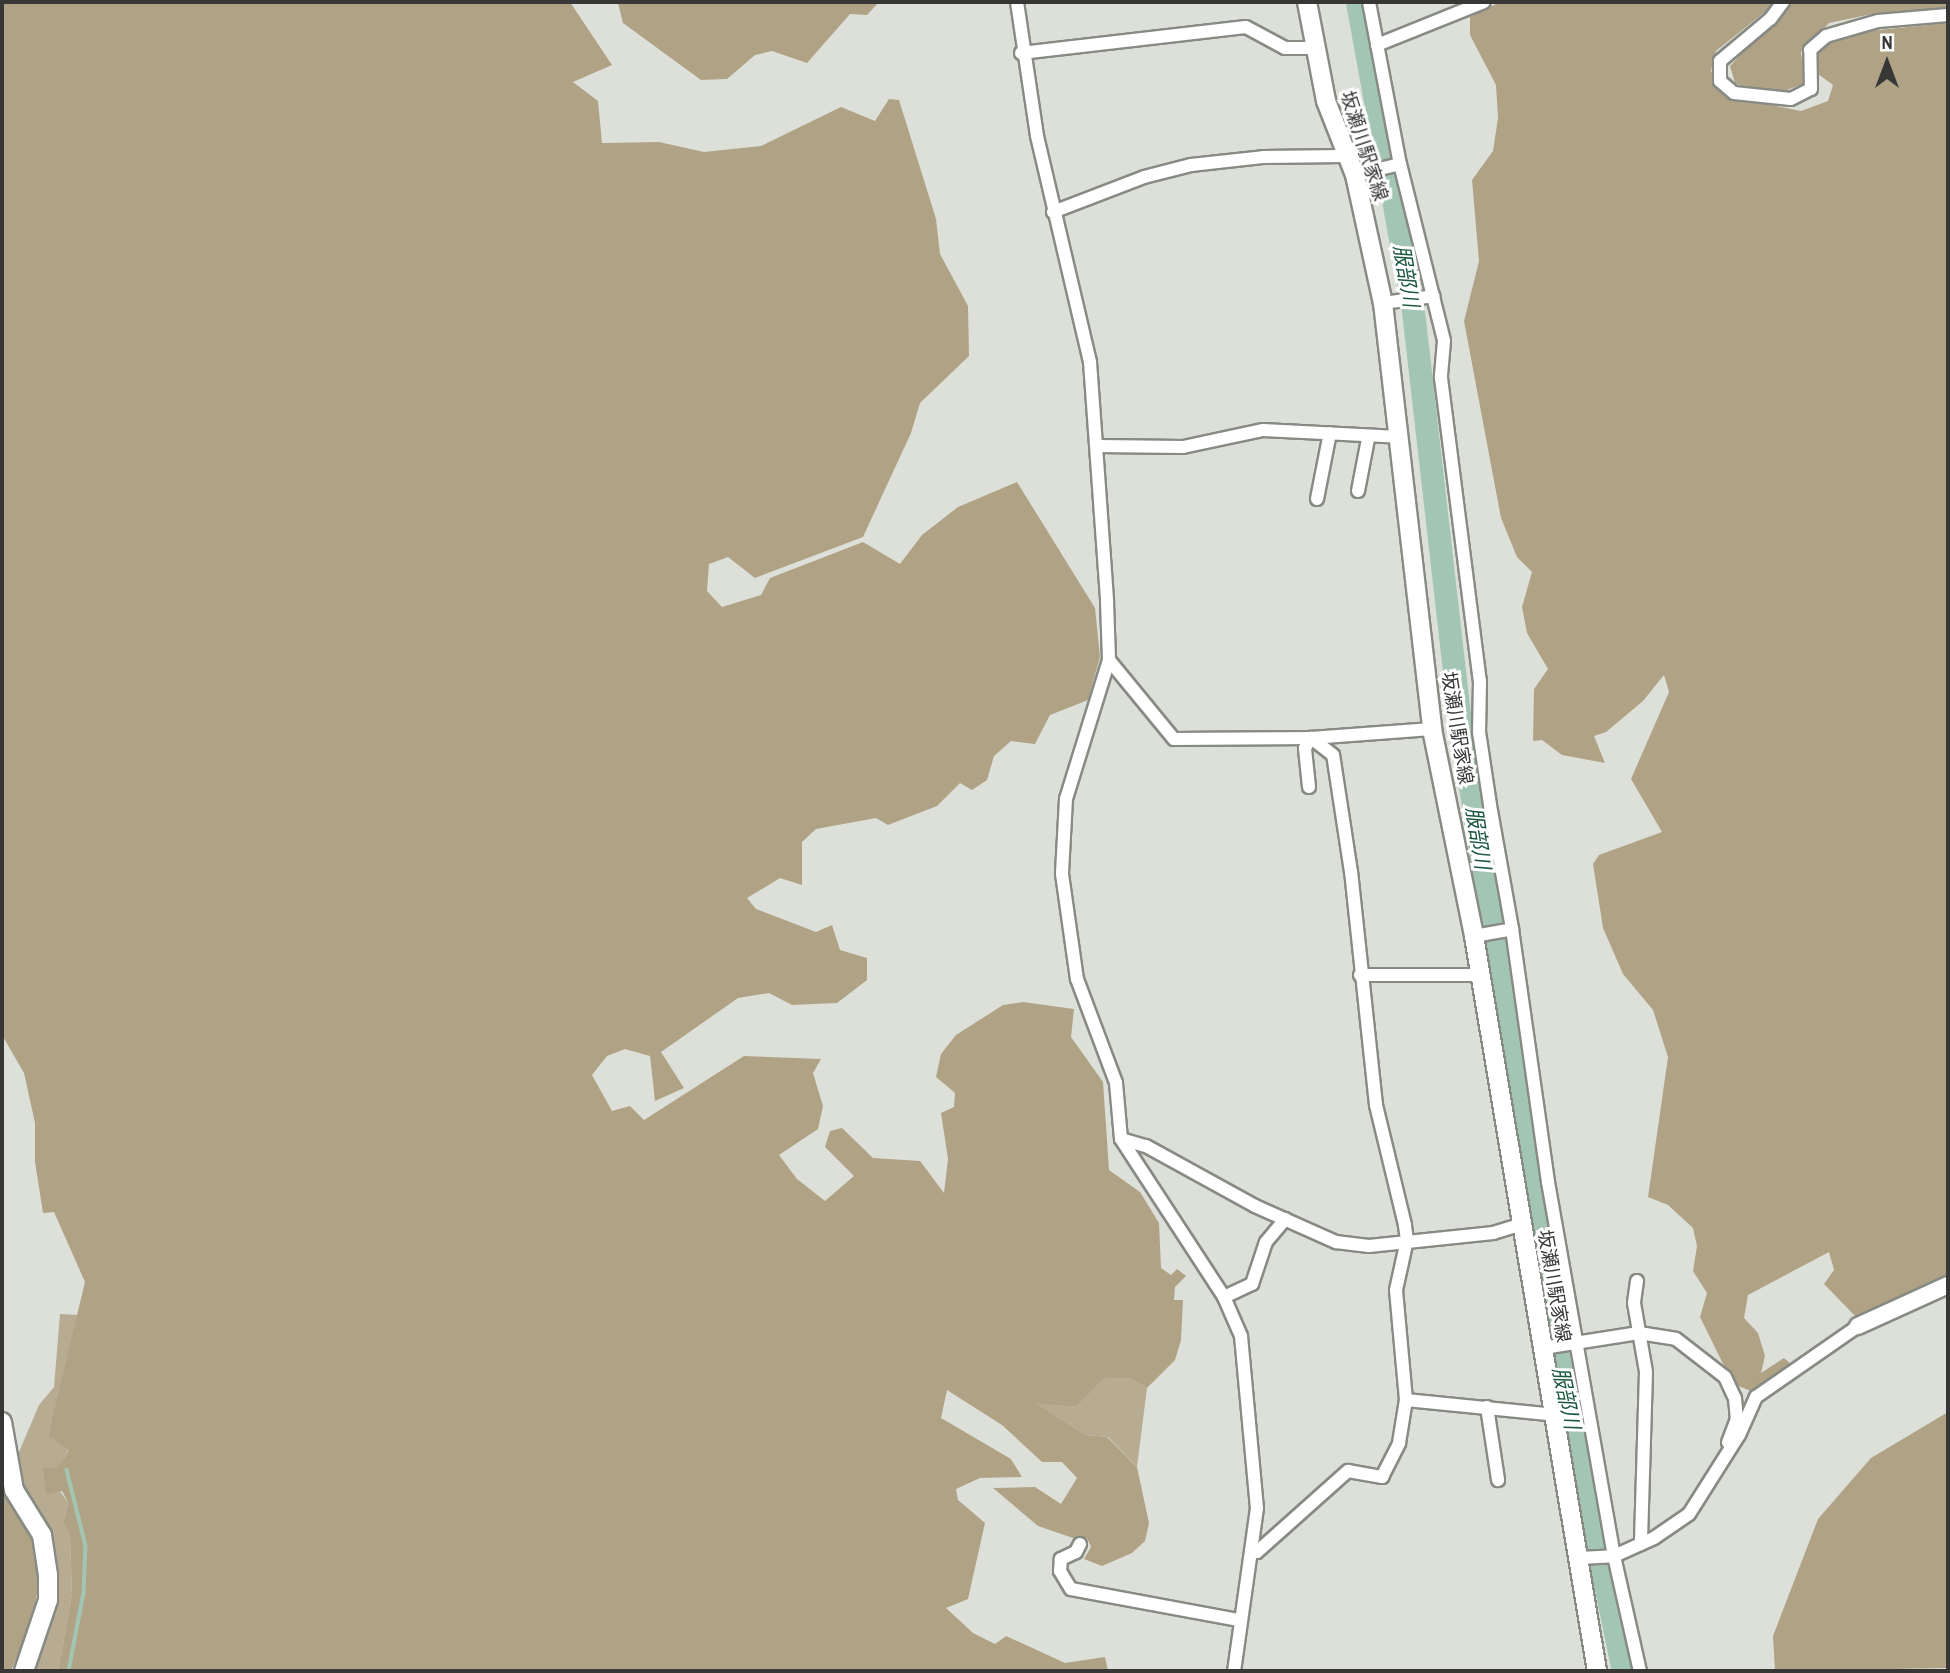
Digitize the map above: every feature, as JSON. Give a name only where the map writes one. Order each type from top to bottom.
[{"type":"main road","name":"坂瀬川駅家線","points":[[1307,2],[1326,101],[1344,156],[1363,173],[1387,302],[1399,438],[1432,729],[1478,935],[1480,975],[1522,1224],[1546,1347],[1555,1415],[1583,1558],[1597,1671]]},
{"type":"main road","points":[[2,1422],[14,1490],[42,1535],[48,1575],[48,1601],[24,1671]]},
{"type":"street","points":[[1017,2],[1021,53],[1053,212],[1090,362],[1098,446],[1109,660],[1066,799],[1062,874],[1077,979],[1116,1083],[1121,1139],[1224,1297],[1241,1336],[1248,1375],[1249,1444],[1257,1508],[1239,1619],[1234,1671]]},
{"type":"street","points":[[1369,2],[1398,165],[1430,296],[1444,341],[1441,378],[1480,681],[1479,732],[1512,929],[1548,1182],[1611,1555],[1640,1671]]},
{"type":"street","points":[[1377,45],[1484,2]]},
{"type":"street","points":[[1783,2],[1770,19],[1720,61],[1720,81],[1734,93],[1791,99],[1811,89],[1810,50],[1826,36],[1878,21],[1948,15]]},
{"type":"street","points":[[1021,53],[1246,27],[1285,48],[1316,48]]},
{"type":"street","points":[[1053,212],[1144,177],[1191,164],[1263,157],[1344,156]]},
{"type":"street","points":[[1363,173],[1398,165]]},
{"type":"street","points":[[1387,302],[1430,296]]},
{"type":"street","points":[[1098,446],[1182,447],[1263,430],[1330,433],[1368,439],[1399,438]]},
{"type":"street","points":[[1317,499],[1330,433]]},
{"type":"street","points":[[1358,491],[1368,439]]},
{"type":"street","points":[[1109,660],[1174,738],[1311,738],[1432,729]]},
{"type":"street","points":[[1309,787],[1305,748],[1311,738]]},
{"type":"street","points":[[1252,1551],[1257,1552],[1348,1471],[1382,1477],[1399,1443],[1406,1400],[1396,1290],[1406,1240],[1376,1105],[1351,872],[1333,755],[1311,738]]},
{"type":"street","points":[[1478,935],[1512,929]]},
{"type":"street","points":[[1360,975],[1480,975]]},
{"type":"street","points":[[1121,1139],[1146,1146],[1285,1219],[1336,1242],[1369,1246],[1406,1240],[1493,1233],[1522,1224]]},
{"type":"street","points":[[1224,1297],[1252,1284],[1265,1242],[1285,1219]]},
{"type":"street","points":[[1637,1281],[1639,1333],[1646,1372],[1641,1544]]},
{"type":"street","points":[[1583,1558],[1611,1555],[1641,1544],[1689,1514],[1723,1461],[1756,1397],[1858,1326],[1948,1285]]},
{"type":"street","points":[[1546,1347],[1639,1333],[1676,1339],[1724,1377],[1735,1398],[1737,1419],[1723,1461]]},
{"type":"street","points":[[1406,1400],[1555,1415]]},
{"type":"street","points":[[1487,1408],[1498,1480]]},
{"type":"street","points":[[1080,1544],[1076,1552],[1061,1559],[1060,1571],[1072,1589],[1239,1619]]},
{"type":"shaded area","points":[[2,2],[570,2],[612,65],[573,82],[598,101],[602,143],[659,142],[704,152],[761,146],[841,107],[875,121],[889,99],[899,100],[936,219],[940,254],[968,306],[969,356],[920,403],[911,433],[863,537],[755,578],[728,557],[709,564],[707,591],[722,607],[761,595],[770,578],[863,542],[900,564],[922,535],[958,507],[1017,482],[1095,608],[1100,657],[1088,700],[1050,715],[1035,744],[1011,741],[994,756],[987,780],[972,790],[960,783],[937,806],[888,825],[876,818],[816,829],[802,842],[802,885],[780,878],[747,898],[756,909],[816,932],[832,925],[840,950],[867,958],[867,980],[837,1003],[792,1005],[769,993],[738,998],[661,1052],[684,1088],[655,1101],[650,1056],[625,1049],[607,1056],[592,1075],[612,1111],[630,1106],[644,1120],[744,1056],[821,1059],[813,1073],[823,1106],[818,1129],[779,1155],[797,1179],[825,1201],[854,1176],[825,1147],[830,1131],[842,1128],[873,1158],[920,1161],[944,1193],[948,1159],[941,1113],[954,1107],[955,1093],[936,1077],[941,1054],[956,1035],[1003,1005],[1023,1002],[1074,1009],[1071,1037],[1103,1082],[1109,1170],[1140,1192],[1159,1223],[1161,1268],[1171,1275],[1177,1269],[1186,1276],[1175,1287],[1174,1300],[1183,1300],[1181,1340],[1175,1360],[1147,1388],[1130,1378],[1103,1379],[1076,1407],[1035,1403],[1086,1435],[1107,1437],[1137,1467],[1149,1523],[1145,1541],[1132,1553],[1102,1566],[1084,1559],[1091,1547],[1087,1538],[1073,1538],[1038,1526],[993,1488],[1035,1487],[1061,1504],[1077,1478],[1062,1462],[1042,1462],[1002,1425],[947,1390],[941,1418],[1011,1459],[1022,1477],[980,1478],[956,1489],[958,1500],[985,1523],[968,1599],[946,1608],[973,1633],[995,1644],[1006,1636],[1065,1663],[1105,1657],[1108,1671],[58,1671],[72,1594],[70,1536],[63,1523],[68,1502],[62,1491],[46,1495],[43,1468],[57,1468],[69,1450],[48,1436],[85,1282],[54,1212],[43,1213],[35,1162],[35,1123],[24,1073],[2,1035]]},
{"type":"shaded area","points":[[879,2],[867,15],[850,14],[807,63],[772,51],[755,55],[727,79],[701,80],[623,23],[618,3]]},
{"type":"shaded area","points":[[1500,2],[1777,2],[1716,51],[1711,71],[1722,93],[1731,97],[1801,111],[1828,101],[1833,85],[1818,74],[1817,51],[1828,41],[1868,31],[1948,23],[1948,1280],[1857,1318],[1824,1284],[1834,1270],[1829,1252],[1748,1295],[1744,1318],[1758,1333],[1765,1356],[1761,1373],[1784,1358],[1792,1365],[1751,1391],[1733,1384],[1700,1317],[1707,1293],[1693,1271],[1697,1246],[1693,1228],[1668,1205],[1648,1197],[1668,1057],[1653,1010],[1623,974],[1603,928],[1593,864],[1599,855],[1662,832],[1631,779],[1669,692],[1664,675],[1643,701],[1606,732],[1594,736],[1605,763],[1562,755],[1542,740],[1533,741],[1534,689],[1548,669],[1527,633],[1522,607],[1532,572],[1517,557],[1501,518],[1464,321],[1479,261],[1472,180],[1493,151],[1498,118],[1496,85],[1470,35],[1470,17]]},
{"type":"shaded area","points":[[1791,2],[1948,2],[1948,10],[1877,13],[1829,23],[1801,52],[1805,83],[1787,90],[1755,91],[1735,83],[1730,66]]},
{"type":"shaded area","points":[[60,1314],[79,1315],[48,1436],[69,1449],[57,1469],[43,1468],[68,1502],[63,1523],[70,1536],[72,1594],[58,1671],[28,1671],[51,1620],[58,1566],[50,1535],[24,1492],[16,1459],[39,1405],[54,1387]]},
{"type":"shaded area","points":[[1130,1378],[1147,1388],[1137,1467],[1108,1437],[1086,1435],[1033,1402],[1076,1407],[1102,1379]]},
{"type":"shaded area","points":[[1948,1412],[1948,1668],[1775,1671],[1773,1636],[1818,1519],[1871,1458]]},
{"type":"shaded area","points":[[2,1443],[37,1537],[43,1567],[30,1625],[11,1671],[2,1671]]},
{"type":"waterway","name":"服部川","points":[[1357,2],[1413,311],[1459,715],[1559,1362],[1623,1671]]},
{"type":"waterway","points":[[67,1470],[86,1546],[84,1593],[69,1671]]}]
